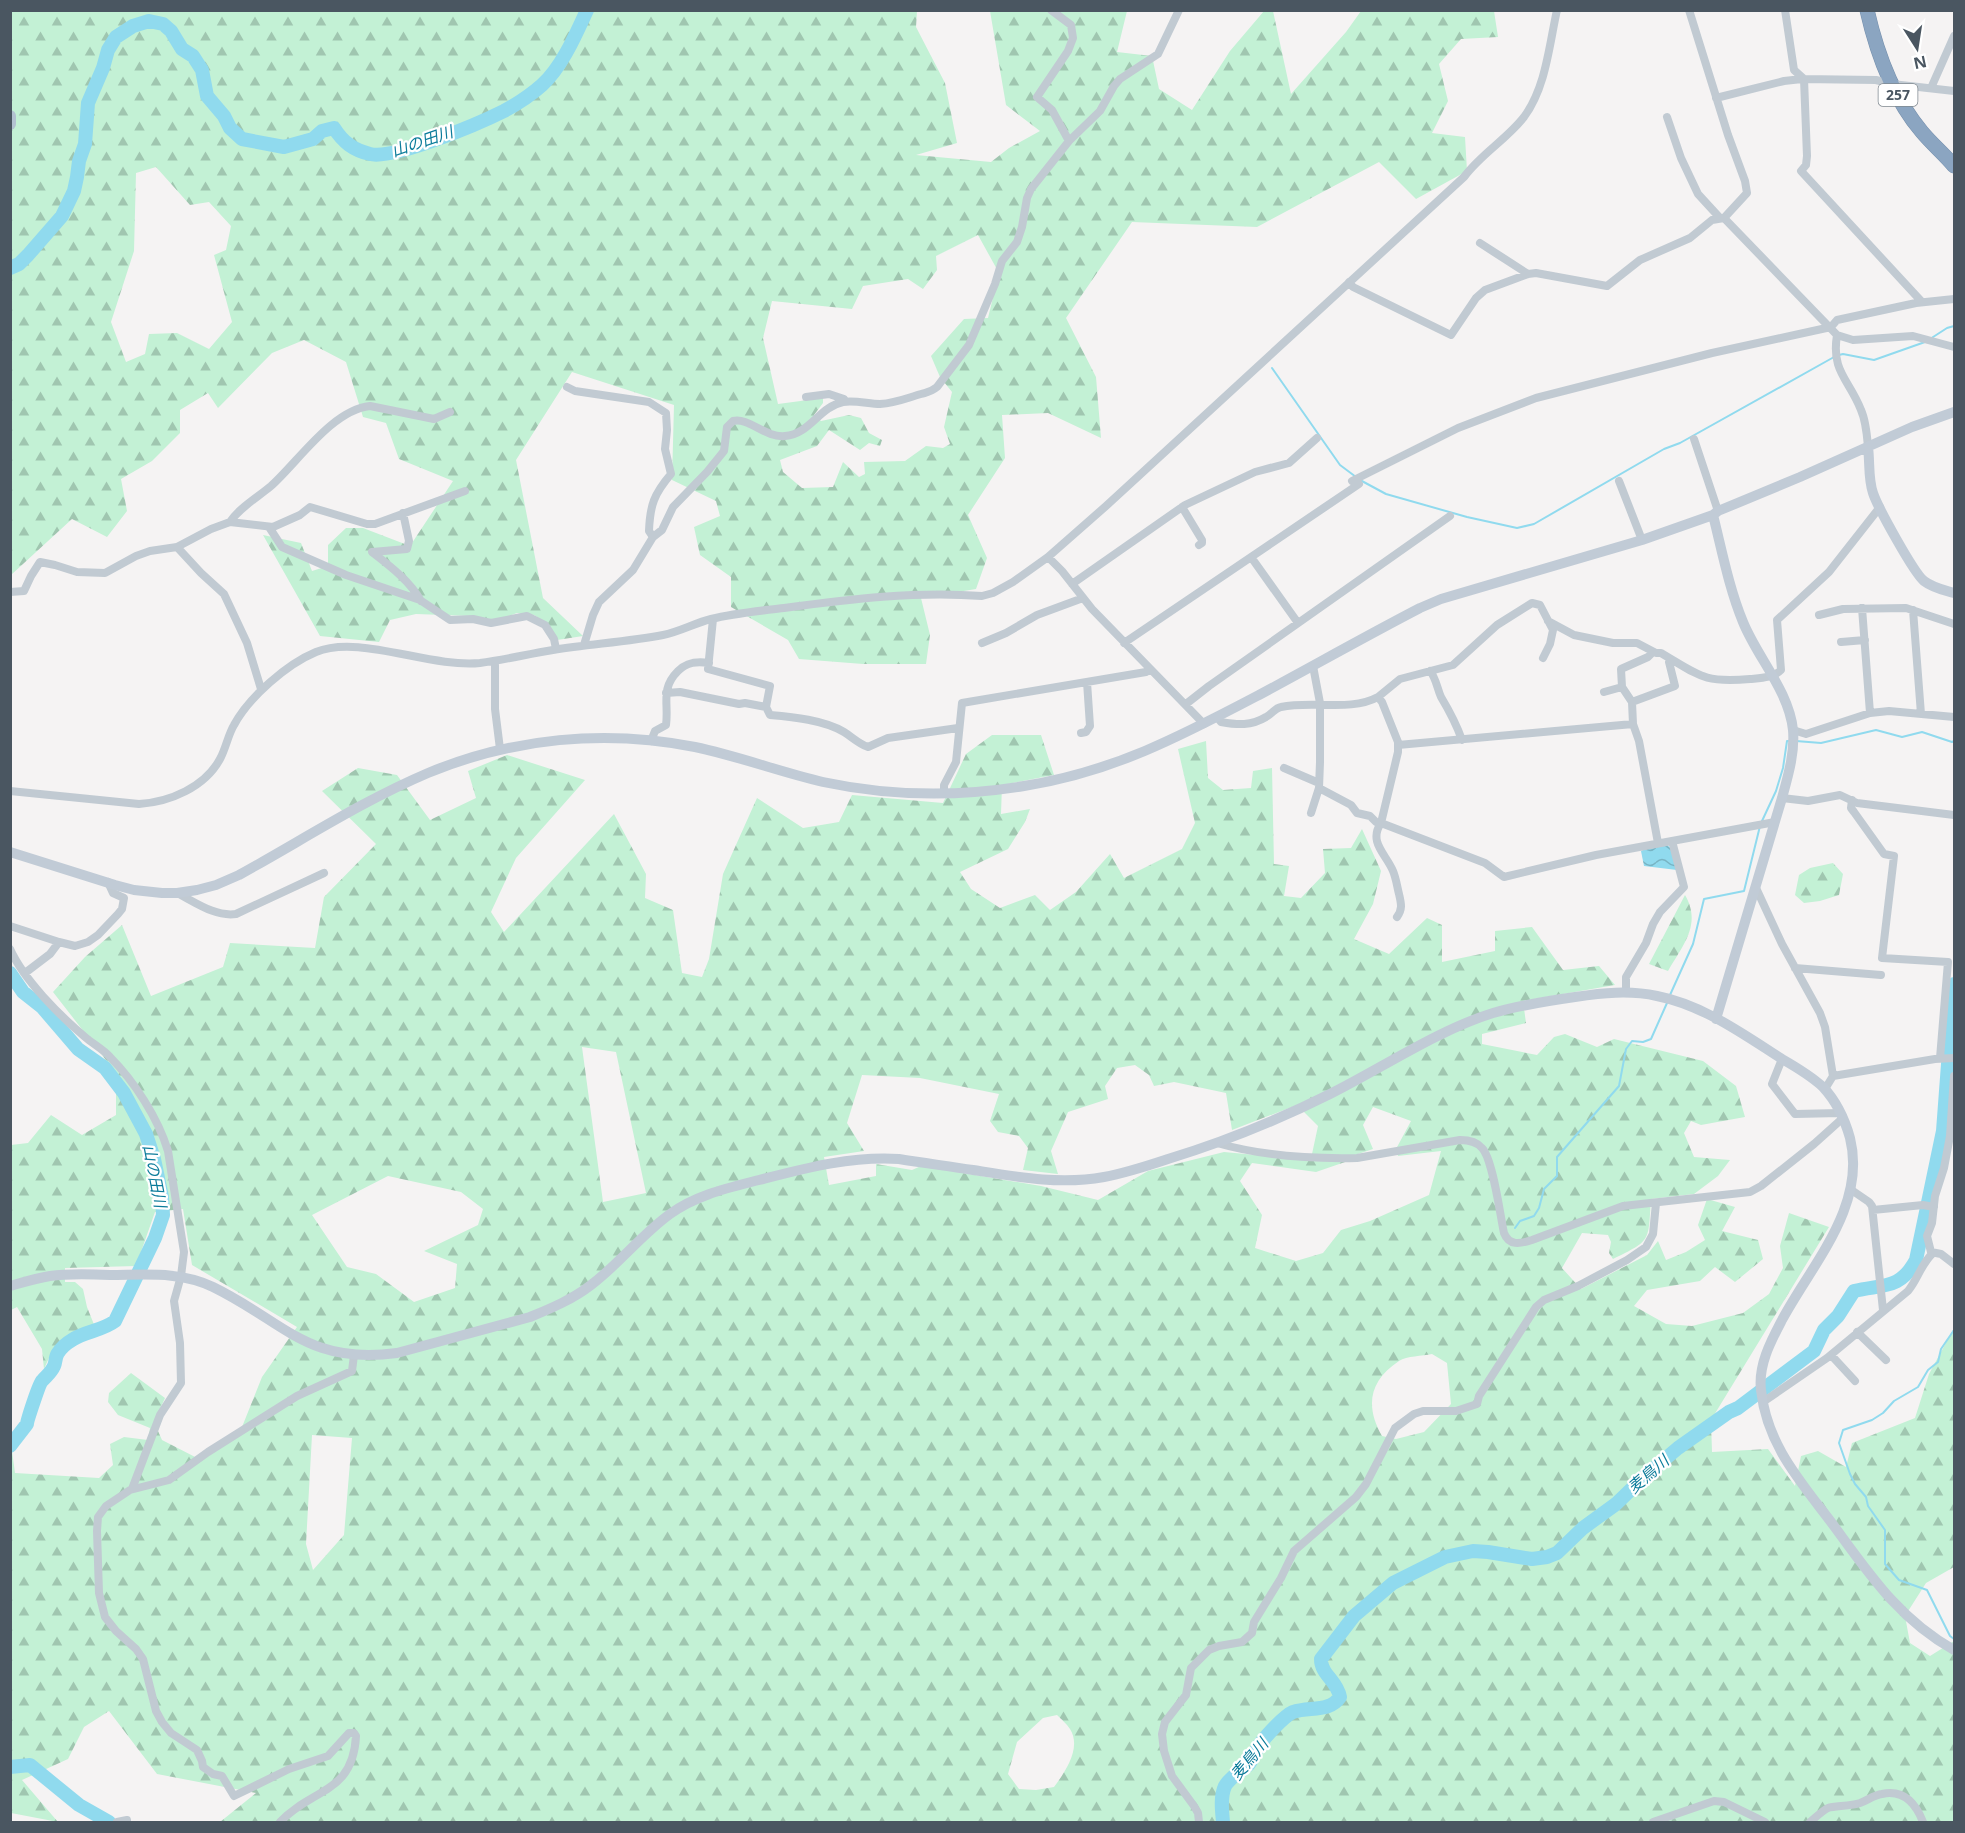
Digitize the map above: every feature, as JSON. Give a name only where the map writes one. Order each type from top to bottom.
[{"type":"highway","name":"257","points":[[1867,10],[1876,46],[1892,84],[1922,131],[1954,166]]},
{"type":"main road","points":[[10,116],[10,124]]},
{"type":"street","points":[[1051,10],[1071,25],[1073,38],[1068,51],[1037,97],[1052,110],[1069,141]]},
{"type":"street","points":[[585,645],[599,602],[633,570],[653,537],[662,530],[673,507],[707,472],[723,451],[727,427],[733,421],[744,421],[767,434],[784,437],[807,428],[830,406],[845,401],[877,404],[901,401],[932,392],[947,376],[969,345],[995,284],[1002,261],[1017,242],[1031,189],[1069,141],[1100,111],[1120,79],[1158,54],[1179,10]]},
{"type":"street","points":[[10,791],[139,804],[156,802],[177,795],[199,783],[212,772],[221,757],[233,726],[261,689],[303,659],[328,648],[347,646],[438,662],[470,663],[664,635],[713,619],[856,598],[906,595],[982,596],[993,593],[1048,557],[1152,466],[1464,177],[1473,165],[1523,119],[1536,99],[1557,10]]},
{"type":"street","points":[[1349,282],[1353,287],[1451,335],[1476,298],[1485,290],[1536,273],[1607,286],[1640,260],[1690,238],[1712,220],[1722,218],[1747,193],[1689,10]]},
{"type":"street","points":[[1785,10],[1794,70],[1804,79],[1807,156],[1806,165],[1801,171],[1922,302]]},
{"type":"street","points":[[1931,88],[1954,36]]},
{"type":"street","points":[[1716,98],[1784,81],[1804,79],[1876,80],[1892,84],[1954,90]]},
{"type":"street","points":[[1667,117],[1681,158],[1698,194],[1837,335],[1853,340],[1913,336],[1954,347]]},
{"type":"street","points":[[1480,243],[1528,274]]},
{"type":"street","points":[[1124,643],[1356,482],[1453,430],[1536,398],[1712,353],[1831,327],[1837,320],[1922,302],[1954,299]]},
{"type":"street","points":[[1837,335],[1835,355],[1839,371],[1862,411],[1867,432],[1873,494],[1922,580],[1931,586],[1954,593]]},
{"type":"street","points":[[567,387],[575,391],[649,402],[666,413],[665,448],[671,474],[659,488],[651,505],[650,531],[653,537]]},
{"type":"street","points":[[806,397],[829,394],[845,401]]},
{"type":"street","points":[[10,592],[24,591],[40,562],[69,571],[98,574],[117,568],[136,556],[150,551],[177,547],[230,522],[273,485],[336,422],[360,407],[370,406],[434,419],[450,412]]},
{"type":"street","points":[[10,852],[134,890],[177,893],[216,885],[239,875],[369,802],[429,773],[500,749],[585,738],[651,741],[698,748],[758,765],[857,788],[891,792],[944,794],[1023,787],[1069,778],[1153,749],[1420,608],[1442,599],[1642,540],[1715,513],[1912,427],[1954,412]]},
{"type":"street","points":[[1072,584],[1182,507],[1255,472],[1289,463],[1317,438]]},
{"type":"street","points":[[1694,439],[1715,513],[1730,582],[1743,621],[1785,703],[1793,730],[1790,766],[1782,798],[1716,1018]]},
{"type":"street","points":[[1619,482],[1642,540]]},
{"type":"street","points":[[230,522],[273,527],[300,515],[310,507],[367,524],[375,524],[465,491]]},
{"type":"street","points":[[1182,507],[1202,540],[1199,545]]},
{"type":"street","points":[[1548,621],[1574,634],[1613,643],[1637,643],[1698,675],[1717,681],[1772,676],[1781,670],[1777,620],[1829,572],[1880,507]]},
{"type":"street","points":[[403,513],[409,541],[407,549],[372,552],[395,570],[418,594],[421,601]]},
{"type":"street","points":[[1186,704],[1450,516]]},
{"type":"street","points":[[269,527],[282,547],[346,575],[421,601],[450,620],[491,623],[527,616],[545,625],[554,639],[556,649]]},
{"type":"street","points":[[177,547],[224,594],[247,643],[261,689]]},
{"type":"street","points":[[1048,557],[1124,643],[1204,724]]},
{"type":"street","points":[[1251,557],[1298,623]]},
{"type":"street","points":[[982,643],[1006,633],[1037,615],[1083,598]]},
{"type":"street","points":[[1217,717],[1221,722],[1250,724],[1269,716],[1280,707],[1320,704],[1352,705],[1378,697],[1395,682],[1453,665],[1472,645],[1497,625],[1532,603],[1540,605],[1553,630],[1550,644],[1543,658]]},
{"type":"street","points":[[1862,608],[1870,713]]},
{"type":"street","points":[[1819,615],[1843,609],[1906,608],[1954,624]]},
{"type":"street","points":[[1913,610],[1921,714]]},
{"type":"street","points":[[713,619],[708,669],[770,687],[766,707],[770,715],[806,718],[843,732],[868,747],[888,738],[958,728]]},
{"type":"street","points":[[1841,642],[1865,640]]},
{"type":"street","points":[[1653,652],[1648,657],[1621,669],[1622,687],[1632,702],[1633,724],[1639,741],[1658,843]]},
{"type":"street","points":[[1632,702],[1676,686],[1669,662],[1671,659]]},
{"type":"street","points":[[495,660],[495,708],[500,749]]},
{"type":"street","points":[[651,741],[655,731],[666,724],[666,693],[671,678],[683,666],[695,662],[709,663]]},
{"type":"street","points":[[1311,813],[1319,786],[1320,704],[1313,666]]},
{"type":"street","points":[[944,794],[944,785],[956,762],[962,703],[1146,672],[1150,669]]},
{"type":"street","points":[[1430,671],[1453,715],[1462,740]]},
{"type":"street","points":[[1081,733],[1086,732],[1090,726],[1087,682]]},
{"type":"street","points":[[1604,692],[1622,687]]},
{"type":"street","points":[[666,693],[680,692],[766,707]]},
{"type":"street","points":[[1378,697],[1398,745],[1382,823],[1376,837],[1377,844],[1390,865],[1397,883],[1402,906],[1396,917]]},
{"type":"street","points":[[1793,730],[1806,734],[1870,713],[1889,711],[1954,717]]},
{"type":"street","points":[[1398,745],[1633,724]]},
{"type":"street","points":[[1284,768],[1319,786],[1351,805],[1354,811],[1370,816],[1376,822],[1485,863],[1504,877],[1596,855],[1775,822]]},
{"type":"street","points":[[1782,798],[1808,801],[1840,795],[1857,803],[1954,815]]},
{"type":"street","points":[[1852,800],[1851,808],[1884,854],[1894,856],[1882,958],[1948,962],[1940,1058]]},
{"type":"street","points":[[1626,992],[1626,977],[1646,943],[1653,924],[1660,912],[1684,886],[1672,841]]},
{"type":"street","points":[[177,893],[216,912],[231,915],[324,873]]},
{"type":"street","points":[[10,926],[75,946],[88,942],[98,935],[122,909],[124,898],[113,893],[108,882]]},
{"type":"street","points":[[1756,888],[1825,1027],[1833,1076],[1825,1089]]},
{"type":"street","points":[[25,973],[50,954],[59,942]]},
{"type":"street","points":[[10,949],[25,973],[65,1018],[108,1054],[134,1084],[163,1136],[168,1151],[184,1252],[181,1276],[174,1301],[180,1343],[181,1383],[160,1415],[132,1489]]},
{"type":"street","points":[[1795,968],[1881,975]]},
{"type":"street","points":[[10,1286],[67,1275],[181,1276],[214,1287],[286,1332],[309,1344],[333,1352],[375,1355],[421,1347],[530,1317],[552,1308],[591,1285],[671,1213],[691,1202],[731,1187],[824,1163],[856,1158],[899,1159],[1032,1179],[1080,1180],[1124,1173],[1217,1143],[1274,1120],[1478,1018],[1525,1005],[1597,993],[1648,994],[1674,1000],[1716,1018],[1782,1059],[1825,1089],[1842,1115],[1853,1158],[1852,1180],[1847,1202],[1834,1231],[1787,1310],[1767,1352],[1760,1386],[1767,1424],[1784,1459],[1876,1583],[1918,1628],[1954,1650]]},
{"type":"street","points":[[1833,1076],[1940,1058],[1954,1058]]},
{"type":"street","points":[[1782,1059],[1772,1084],[1795,1114],[1842,1115]]},
{"type":"street","points":[[1954,1076],[1950,1136],[1927,1239],[1933,1253],[1941,1254],[1954,1264]]},
{"type":"street","points":[[1217,1143],[1240,1150],[1357,1158],[1460,1140],[1473,1142],[1481,1146],[1488,1159],[1504,1233],[1509,1240],[1518,1244],[1623,1206],[1750,1192],[1814,1144],[1842,1115]]},
{"type":"street","points":[[1850,1189],[1869,1202],[1873,1210],[1874,1242],[1883,1310]]},
{"type":"street","points":[[1199,1822],[1198,1813],[1172,1776],[1164,1751],[1162,1734],[1165,1722],[1186,1695],[1191,1668],[1209,1650],[1242,1642],[1248,1638],[1252,1633],[1254,1622],[1281,1578],[1294,1551],[1356,1497],[1366,1484],[1395,1428],[1414,1414],[1423,1411],[1456,1411],[1477,1404],[1479,1396],[1536,1307],[1544,1300],[1617,1266],[1646,1247],[1653,1234],[1656,1203]]},
{"type":"street","points":[[1873,1210],[1923,1205],[1934,1207]]},
{"type":"street","points":[[1763,1402],[1831,1355],[1913,1285],[1923,1264],[1933,1253]]},
{"type":"street","points":[[1857,1332],[1886,1360]]},
{"type":"street","points":[[280,1822],[288,1814],[336,1784],[343,1777],[350,1765],[356,1736],[354,1733],[349,1733],[333,1751],[323,1758],[289,1769],[234,1796],[222,1776],[213,1774],[203,1767],[201,1756],[192,1745],[167,1729],[156,1711],[143,1659],[105,1617],[99,1593],[96,1523],[106,1506],[132,1489],[169,1480],[208,1452],[297,1396],[352,1371],[354,1355]]},
{"type":"street","points":[[1831,1355],[1856,1381]]},
{"type":"street","points":[[1810,1822],[1829,1808],[1840,1808],[1861,1803],[1882,1794],[1893,1793],[1904,1796],[1917,1807],[1923,1822]]},
{"type":"street","points":[[1653,1822],[1714,1801],[1724,1802],[1765,1822]]},
{"type":"street","points":[[117,1822],[127,1820]]},
{"type":"green space","points":[[11,11],[917,11],[916,27],[945,83],[957,143],[916,155],[991,162],[1009,148],[1040,131],[1006,105],[990,11],[1127,11],[1117,52],[1152,56],[1159,89],[1192,110],[1230,51],[1264,11],[1273,11],[1291,94],[1346,32],[1361,11],[1494,11],[1498,37],[1461,39],[1439,64],[1448,101],[1432,133],[1465,137],[1467,171],[1416,199],[1379,162],[1257,227],[1132,222],[1066,318],[1096,377],[1101,438],[1048,413],[1002,415],[1005,458],[968,515],[987,558],[976,589],[921,598],[930,635],[926,664],[863,664],[799,659],[788,640],[731,607],[731,577],[700,555],[694,527],[720,516],[716,501],[672,480],[674,405],[572,372],[516,460],[543,598],[583,636],[557,640],[548,624],[534,615],[517,613],[497,620],[470,616],[416,614],[390,620],[379,642],[320,636],[263,535],[301,543],[312,571],[328,566],[328,545],[346,528],[363,528],[410,546],[453,481],[399,459],[386,423],[363,417],[346,362],[304,340],[272,353],[218,408],[208,393],[180,410],[180,433],[152,461],[121,479],[127,511],[107,537],[72,519],[11,575]],"holes":[[[156,167],[190,205],[209,202],[231,226],[226,250],[214,255],[232,322],[209,349],[177,333],[149,334],[145,354],[126,362],[111,322],[134,251],[136,173]],[[978,235],[999,273],[988,318],[964,319],[931,356],[940,377],[952,392],[944,427],[950,444],[943,448],[926,446],[905,461],[864,462],[865,474],[859,477],[843,462],[833,487],[802,488],[783,472],[780,460],[817,446],[829,430],[860,450],[869,443],[880,446],[882,440],[869,433],[861,418],[849,415],[821,421],[814,415],[823,403],[823,398],[778,404],[763,338],[772,301],[852,309],[863,286],[908,279],[923,289],[937,270],[936,256]]]},
{"type":"green space","points":[[992,735],[1041,735],[1054,775],[1002,785],[1001,814],[1030,809],[1025,822],[1008,849],[960,872],[971,889],[1000,908],[1035,895],[1050,910],[1076,892],[1110,854],[1124,878],[1182,849],[1195,823],[1178,749],[1206,741],[1208,778],[1223,790],[1251,788],[1253,771],[1272,768],[1274,864],[1289,866],[1284,896],[1301,898],[1325,873],[1323,849],[1351,848],[1362,829],[1381,871],[1373,904],[1354,939],[1389,954],[1427,918],[1442,925],[1442,962],[1495,951],[1495,931],[1532,927],[1563,970],[1599,966],[1615,985],[1523,1001],[1526,1023],[1482,1034],[1482,1044],[1537,1055],[1554,1037],[1565,1034],[1597,1047],[1614,1039],[1703,1061],[1736,1086],[1745,1117],[1701,1125],[1691,1121],[1684,1133],[1694,1157],[1730,1160],[1718,1176],[1694,1194],[1651,1199],[1646,1238],[1635,1248],[1613,1259],[1609,1253],[1611,1242],[1608,1235],[1582,1233],[1562,1268],[1581,1289],[1647,1255],[1658,1241],[1666,1260],[1686,1252],[1705,1240],[1698,1225],[1707,1199],[1735,1207],[1722,1231],[1758,1240],[1763,1259],[1735,1282],[1715,1267],[1700,1281],[1647,1290],[1634,1306],[1666,1324],[1692,1326],[1743,1313],[1769,1294],[1783,1268],[1780,1246],[1789,1213],[1829,1227],[1711,1420],[1712,1452],[1768,1449],[1795,1486],[1801,1456],[1818,1451],[1846,1467],[1852,1443],[1915,1418],[1929,1374],[1954,1328],[1954,1567],[1926,1583],[1905,1616],[1910,1643],[1930,1656],[1954,1641],[1954,1822],[220,1822],[256,1793],[157,1774],[109,1711],[84,1727],[68,1759],[22,1780],[58,1822],[11,1813],[10,1436],[15,1473],[99,1478],[113,1465],[110,1444],[124,1437],[148,1440],[150,1428],[118,1415],[108,1402],[109,1393],[131,1373],[165,1398],[154,1422],[162,1440],[201,1460],[238,1437],[262,1377],[297,1327],[192,1265],[183,1209],[155,1212],[136,1266],[65,1268],[65,1282],[75,1282],[83,1289],[95,1327],[62,1339],[53,1350],[44,1369],[42,1349],[17,1307],[11,1310],[11,1145],[28,1143],[51,1115],[82,1135],[116,1115],[116,1073],[53,992],[85,957],[122,925],[151,996],[223,967],[230,943],[315,948],[324,897],[376,844],[322,791],[358,768],[397,775],[430,820],[476,798],[468,771],[507,755],[585,780],[516,858],[491,912],[504,932],[614,814],[646,874],[645,898],[673,910],[682,973],[702,977],[709,959],[723,874],[757,798],[803,828],[839,822],[852,795],[943,803],[966,754]],"holes":[[[582,1047],[616,1052],[646,1193],[603,1202]],[[1135,1065],[1149,1075],[1154,1086],[1174,1082],[1226,1093],[1232,1130],[1297,1105],[1318,1126],[1312,1154],[1352,1156],[1373,1149],[1363,1125],[1373,1107],[1411,1121],[1396,1149],[1398,1156],[1441,1151],[1429,1195],[1370,1221],[1341,1230],[1323,1253],[1296,1261],[1255,1248],[1262,1215],[1240,1181],[1252,1163],[1316,1172],[1348,1161],[1308,1160],[1224,1152],[1148,1171],[1098,1200],[1041,1186],[921,1166],[912,1170],[876,1164],[876,1176],[829,1185],[824,1157],[864,1151],[847,1123],[862,1075],[920,1078],[999,1094],[990,1121],[998,1132],[1019,1136],[1028,1148],[1023,1170],[1058,1174],[1051,1151],[1068,1112],[1108,1099],[1105,1086],[1117,1068]],[[388,1176],[461,1192],[483,1209],[478,1225],[424,1251],[457,1264],[455,1288],[414,1302],[376,1274],[347,1267],[312,1215]],[[1432,1354],[1447,1363],[1451,1404],[1424,1432],[1396,1439],[1382,1436],[1373,1414],[1372,1404],[1376,1386],[1389,1369],[1402,1359]],[[312,1435],[352,1438],[344,1535],[313,1570],[306,1544]],[[1057,1715],[1067,1725],[1073,1736],[1073,1752],[1071,1760],[1054,1787],[1036,1790],[1019,1789],[1008,1774],[1017,1742],[1043,1718]]]},
{"type":"green space","points":[[1833,863],[1843,874],[1839,895],[1804,903],[1795,895],[1799,875],[1810,868]]},
{"type":"green space","points":[[1685,895],[1692,915],[1691,925],[1668,971],[1649,964]]},
{"type":"water","points":[[1667,845],[1671,848],[1677,870],[1644,866],[1641,851]]},
{"type":"waterway","name":"山の田川","points":[[10,268],[19,264],[62,216],[74,191],[79,161],[85,144],[88,103],[108,50],[116,37],[133,26],[149,21],[163,24],[171,31],[182,49],[193,56],[202,70],[207,96],[224,116],[230,128],[242,139],[284,147],[313,139],[322,131],[334,128],[354,148],[370,154],[382,154],[398,152],[457,131],[504,111],[529,95],[542,85],[556,69],[587,10]]},
{"type":"waterway","points":[[1930,339],[1954,326]]},
{"type":"waterway","points":[[1839,355],[1874,360],[1925,342]]},
{"type":"waterway","points":[[1360,480],[1386,494],[1467,517],[1517,528],[1534,524],[1664,449],[1680,443],[1834,357]]},
{"type":"waterway","points":[[1272,368],[1340,465],[1356,477]]},
{"type":"waterway","points":[[1796,741],[1821,743],[1876,730],[1902,737],[1922,732],[1954,741]]},
{"type":"waterway","points":[[1762,821],[1776,791],[1783,768],[1787,741],[1790,741]]},
{"type":"waterway","points":[[1670,995],[1693,944],[1704,899],[1744,891],[1760,826]]},
{"type":"waterway","name":"山の田川","points":[[10,973],[23,992],[42,1007],[78,1049],[105,1068],[124,1093],[146,1134],[154,1159],[162,1197],[163,1215],[155,1238],[115,1321],[77,1337],[61,1349],[53,1368],[40,1384],[27,1424],[10,1446]]},
{"type":"waterway","name":"麦鳥川","points":[[1223,1822],[1222,1799],[1225,1786],[1249,1764],[1258,1746],[1271,1731],[1293,1712],[1325,1707],[1340,1697],[1321,1659],[1354,1616],[1393,1583],[1445,1557],[1473,1551],[1532,1559],[1557,1553],[1583,1528],[1616,1504],[1678,1448],[1738,1408],[1814,1351],[1824,1330],[1838,1316],[1854,1291],[1890,1284],[1904,1277],[1916,1260],[1943,1131],[1954,984]]},
{"type":"waterway","points":[[1515,1228],[1520,1221],[1534,1216],[1539,1208],[1544,1189],[1557,1176],[1557,1157],[1619,1086],[1626,1049],[1632,1041],[1643,1042],[1651,1039],[1667,1003]]},
{"type":"waterway","points":[[1954,1330],[1941,1349],[1938,1362],[1928,1370],[1918,1387],[1894,1401],[1883,1413],[1872,1420],[1843,1430],[1839,1443],[1855,1484],[1866,1497],[1868,1506],[1885,1530],[1885,1564],[1899,1580],[1927,1590],[1950,1636],[1954,1639]]},
{"type":"waterway","name":"山の田川","points":[[10,1767],[30,1765],[79,1805],[109,1822]]}]
